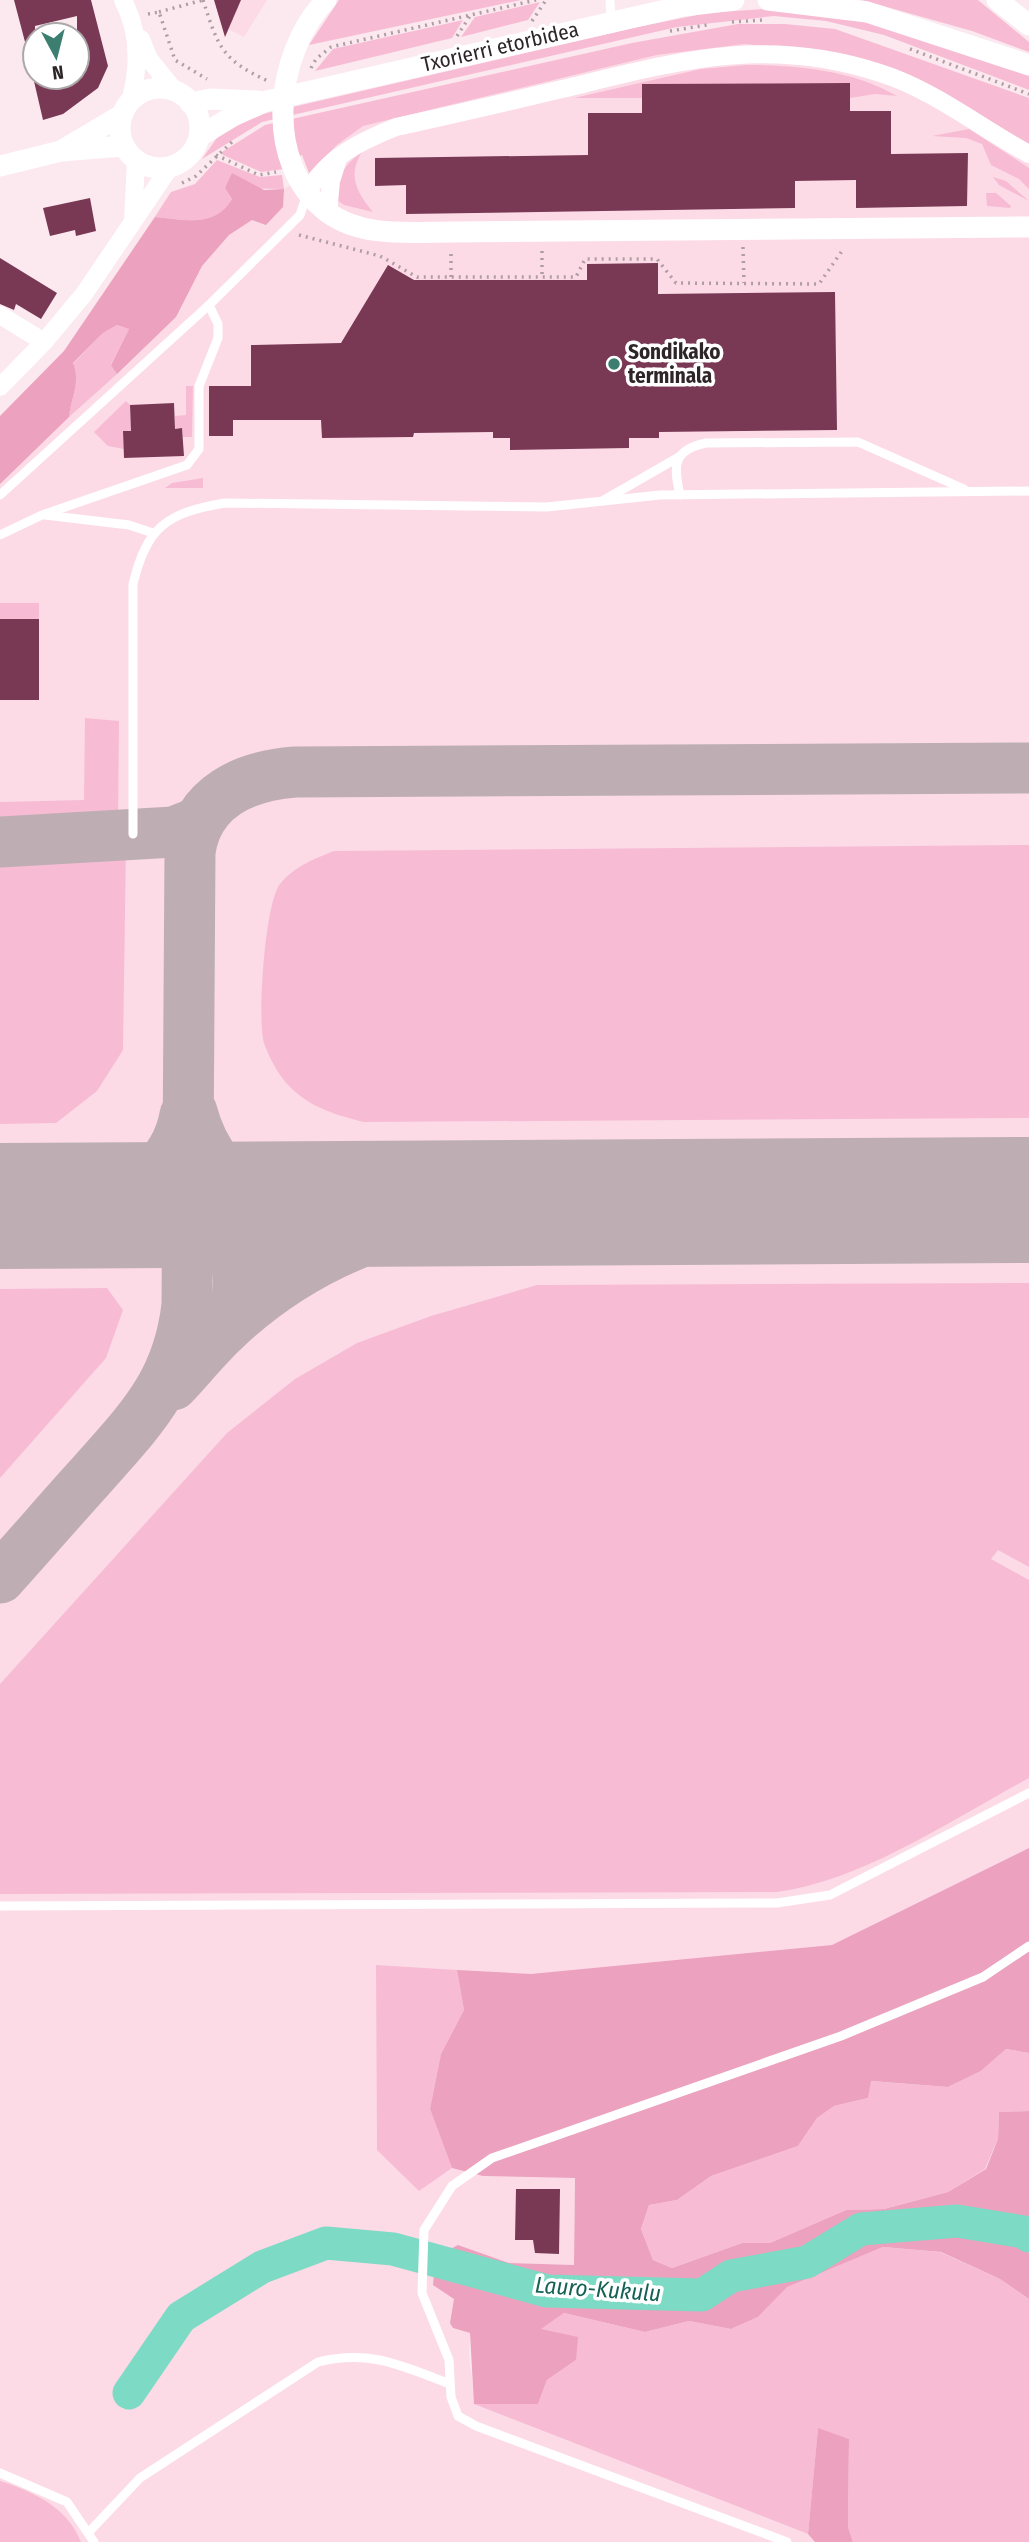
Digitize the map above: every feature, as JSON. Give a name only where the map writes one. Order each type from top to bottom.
[{"type":"street","points":[[123,0],[149,59],[182,97],[201,125],[200,136]]},
{"type":"street","points":[[326,0],[298,39],[284,90],[288,165],[328,213],[348,223],[381,232],[1029,227]]},
{"type":"street","name":"Txorierri etorbidea","points":[[61,151],[149,89],[182,97],[211,99],[262,92],[682,6],[734,0]]},
{"type":"street","points":[[768,0],[867,12],[1029,65]]},
{"type":"street","points":[[997,0],[1029,25]]},
{"type":"street","points":[[131,16],[138,55],[120,136],[130,153],[133,220]]},
{"type":"street","points":[[308,192],[339,156],[366,139],[396,128],[669,62],[725,54],[789,55],[879,73],[925,91],[1029,153]]},
{"type":"street","name":"Txorierri etorbidea","points":[[0,166],[61,151],[130,153],[157,167],[170,167],[187,155],[200,136],[233,116],[262,92]]},
{"type":"street","points":[[328,213],[331,181],[339,156]]},
{"type":"street","points":[[0,387],[44,342],[84,294],[170,167]]},
{"type":"street","points":[[0,315],[44,342]]},
{"type":"lane","points":[[610,0],[611,22]]},
{"type":"lane","points":[[0,495],[209,304],[292,223],[300,215],[308,192]]},
{"type":"lane","points":[[0,535],[42,514],[187,465],[198,449],[199,386],[218,338],[218,324],[209,304]]},
{"type":"lane","points":[[600,502],[679,457],[688,447],[706,443],[858,442],[968,492]]},
{"type":"lane","points":[[679,457],[675,473],[680,495]]},
{"type":"lane","points":[[134,834],[133,584],[142,549],[153,533],[196,508],[225,503],[547,507],[680,495],[1029,491]]},
{"type":"lane","points":[[42,514],[129,524],[153,533]]},
{"type":"lane","points":[[0,1906],[777,1903],[830,1895],[1029,1793]]},
{"type":"lane","points":[[787,2542],[476,2427],[458,2416],[450,2384],[449,2360],[422,2293],[420,2278],[424,2230],[453,2186],[492,2158],[841,2036],[983,1977],[1029,1946]]},
{"type":"lane","points":[[89,2532],[140,2478],[318,2362],[347,2355],[389,2361],[450,2384]]},
{"type":"lane","points":[[0,2473],[67,2502],[94,2542]]},
{"type":"path","points":[[131,16],[159,12],[203,0],[216,41],[238,68],[269,82],[262,92]]},
{"type":"path","points":[[320,73],[307,76],[316,59],[331,47],[536,0]]},
{"type":"path","points":[[530,23],[546,0]]},
{"type":"path","points":[[159,12],[174,60],[210,80]]},
{"type":"path","points":[[467,38],[454,41],[471,15]]},
{"type":"path","points":[[216,155],[259,175],[288,165]]},
{"type":"path","points":[[292,223],[301,237],[380,256],[417,277],[576,277],[585,259],[657,259],[676,283],[819,284],[846,245]]},
{"type":"shaded area","points":[[214,0],[267,0],[244,37],[222,26]]},
{"type":"shaded area","points":[[339,0],[521,0],[309,45]]},
{"type":"shaded area","points":[[862,0],[978,0],[1029,42],[1029,52],[972,31]]},
{"type":"shaded area","points":[[540,2],[528,20],[461,37],[475,17]]},
{"type":"shaded area","points":[[779,8],[863,20],[1029,75],[1029,90],[884,35],[826,21],[774,16],[677,27],[262,122],[202,159],[219,135],[258,115],[638,27],[707,13]]},
{"type":"shaded area","points":[[463,20],[452,38],[315,71],[333,49]]},
{"type":"shaded area","points":[[738,24],[785,24],[835,29],[1029,98],[1029,147],[823,52],[745,44],[657,55],[363,126],[337,145],[309,173],[302,155],[282,163],[284,169],[261,172],[223,155],[222,152],[265,125],[632,43]]},
{"type":"shaded area","points":[[745,44],[823,52],[1029,147],[1029,1957],[485,2175],[575,2178],[574,2265],[509,2263],[458,2245],[453,2328],[470,2333],[469,2355],[475,2404],[808,2534],[815,2542],[0,2542],[0,416],[64,351],[171,192],[195,184],[214,164],[264,190],[284,189],[309,173],[337,145],[363,126],[658,55]]},
{"type":"shaded area","points":[[747,65],[824,71],[862,80],[897,96],[875,94],[850,98],[850,83],[643,84],[642,98],[574,98],[701,69]]},
{"type":"shaded area","points":[[969,129],[1029,168],[1029,189],[1019,179],[991,165],[982,144],[966,138],[932,136]]},
{"type":"shaded area","points":[[362,152],[355,168],[356,184],[362,198],[373,212],[344,205],[337,200],[342,173]]},
{"type":"shaded area","points":[[217,160],[260,177],[282,175],[284,189],[225,188],[232,199],[225,208],[208,218],[188,220],[155,217],[171,192],[195,184]]},
{"type":"shaded area","points":[[232,173],[264,190],[284,189],[283,207],[266,225],[252,220],[229,235],[202,266],[176,317],[117,374],[111,365],[129,329],[117,325],[103,333],[73,363],[76,384],[69,417],[0,484],[0,416],[64,351],[155,217],[198,220],[217,214],[232,199],[225,188]]},
{"type":"shaded area","points":[[993,177],[1006,181],[1029,201],[999,185]]},
{"type":"shaded area","points":[[986,193],[996,193],[1010,208],[987,206]]},
{"type":"shaded area","points":[[117,325],[129,329],[111,364],[117,374],[69,417],[76,384],[73,364],[103,333]]},
{"type":"shaded area","points":[[186,386],[193,386],[192,437],[183,437],[182,429],[175,429],[175,416],[186,415]]},
{"type":"shaded area","points":[[126,401],[130,405],[131,431],[123,431],[124,449],[108,446],[94,432]]},
{"type":"shaded area","points":[[203,478],[203,488],[165,488],[172,483]]},
{"type":"shaded area","points":[[0,603],[39,603],[39,619],[0,619]]},
{"type":"shaded area","points":[[85,718],[119,721],[118,826],[0,831],[0,802],[84,800]]},
{"type":"shaded area","points":[[1029,845],[1029,1118],[364,1122],[327,1111],[295,1092],[278,1072],[264,1043],[261,1011],[264,962],[266,936],[275,895],[280,884],[291,873],[334,851]]},
{"type":"shaded area","points":[[126,846],[123,1050],[97,1091],[56,1123],[0,1124],[0,851]]},
{"type":"shaded area","points":[[1029,1283],[1029,1567],[998,1550],[991,1559],[1029,1580],[1029,1778],[874,1862],[809,1886],[777,1892],[0,1894],[0,1684],[227,1433],[295,1379],[357,1343],[431,1316],[537,1285]]},
{"type":"shaded area","points":[[107,1288],[123,1310],[106,1358],[0,1478],[0,1289]]},
{"type":"shaded area","points":[[1029,1848],[1029,2053],[1006,2049],[981,2071],[948,2087],[871,2081],[868,2098],[834,2106],[817,2118],[798,2146],[711,2176],[677,2200],[649,2205],[641,2229],[653,2260],[672,2268],[742,2243],[770,2243],[846,2210],[884,2209],[948,2192],[986,2169],[998,2139],[999,2112],[1029,2111],[1029,2299],[1000,2279],[941,2252],[883,2247],[787,2287],[758,2317],[731,2329],[689,2321],[645,2332],[564,2313],[541,2329],[578,2337],[576,2360],[547,2380],[538,2404],[474,2404],[470,2333],[453,2328],[450,2323],[454,2299],[433,2285],[435,2257],[458,2245],[509,2263],[574,2265],[575,2178],[483,2176],[452,2168],[430,2109],[441,2054],[464,2010],[457,1970],[531,1974],[832,1945]]},
{"type":"shaded area","points":[[376,1965],[457,1970],[464,2010],[441,2054],[430,2109],[452,2168],[419,2191],[377,2150]]},
{"type":"shaded area","points":[[1006,2049],[1029,2053],[1029,2111],[999,2112],[998,2139],[985,2169],[948,2192],[884,2209],[846,2210],[770,2243],[742,2243],[672,2268],[653,2260],[641,2229],[649,2205],[677,2200],[711,2176],[798,2146],[817,2118],[834,2106],[868,2098],[870,2081],[948,2087],[981,2071]]},
{"type":"shaded area","points":[[883,2247],[940,2252],[1000,2279],[1029,2299],[1029,2542],[853,2542],[848,2527],[849,2439],[818,2429],[808,2534],[474,2404],[538,2404],[547,2380],[576,2360],[540,2329],[564,2313],[645,2332],[689,2321],[731,2329],[758,2317],[786,2287]]},
{"type":"shaded area","points":[[818,2428],[849,2439],[848,2527],[853,2542],[815,2542],[808,2534]]},
{"type":"shaded area","points":[[0,2481],[37,2496],[58,2510],[75,2530],[81,2542],[0,2542]]},
{"type":"building","points":[[14,0],[91,0],[108,66],[98,88],[63,114],[43,120],[36,91],[91,91],[91,21],[77,21],[77,16],[56,21],[21,21],[21,27]]},
{"type":"building","points":[[214,0],[241,0],[225,37]]},
{"type":"building","points":[[850,83],[850,111],[891,111],[891,154],[968,153],[967,206],[856,208],[856,180],[795,181],[795,208],[406,214],[406,185],[375,186],[375,158],[588,155],[588,113],[642,113],[642,84]]},
{"type":"building","points":[[90,198],[96,231],[76,236],[75,230],[50,236],[43,208]]},
{"type":"building","points":[[0,258],[57,293],[41,319],[16,304],[14,310],[0,304]]},
{"type":"building","name":"Sondikako terminala","points":[[658,263],[658,294],[835,292],[837,430],[659,432],[659,438],[629,438],[629,448],[510,450],[510,438],[493,438],[493,432],[414,433],[413,437],[322,438],[321,420],[233,420],[233,436],[209,436],[209,386],[251,386],[251,345],[341,343],[388,265],[414,280],[587,280],[587,264]]},
{"type":"building","points":[[174,403],[175,429],[182,428],[184,456],[124,458],[123,431],[131,431],[130,405]]},
{"type":"building","points":[[0,619],[39,619],[39,700],[0,700]]},
{"type":"building","points":[[516,2189],[560,2189],[559,2254],[535,2253],[533,2240],[515,2240]]},
{"type":"waterway","name":"Lauro-Kukulu","points":[[129,2393],[181,2317],[262,2267],[326,2243],[393,2249],[547,2291],[702,2295],[731,2276],[807,2262],[861,2229],[957,2221],[1024,2232],[1029,2236]]},
{"type":"taxiway","points":[[0,1578],[140,1419],[165,1380],[175,1358],[187,1305],[190,852],[194,833],[202,816],[226,792],[258,778],[295,772],[1029,768]]},
{"type":"taxiway","points":[[0,842],[174,832],[199,822]]},
{"type":"taxiway","points":[[192,1112],[210,1154],[218,1166],[240,1187],[266,1200],[310,1204]]},
{"type":"taxiway","points":[[82,1206],[118,1196],[148,1177],[172,1150],[185,1115]]},
{"type":"taxiway","points":[[173,1385],[217,1337],[258,1301],[293,1276],[330,1256],[368,1239],[408,1226],[491,1208],[535,1203]]},
{"type":"taxiway","points":[[166,1205],[188,1213],[206,1224],[221,1236],[231,1251],[237,1268],[238,1287],[225,1329]]},
{"type":"runway","points":[[0,1206],[1029,1200]]},
{"type":"place","name":"Sondikako terminala","points":[[614,364]]}]
